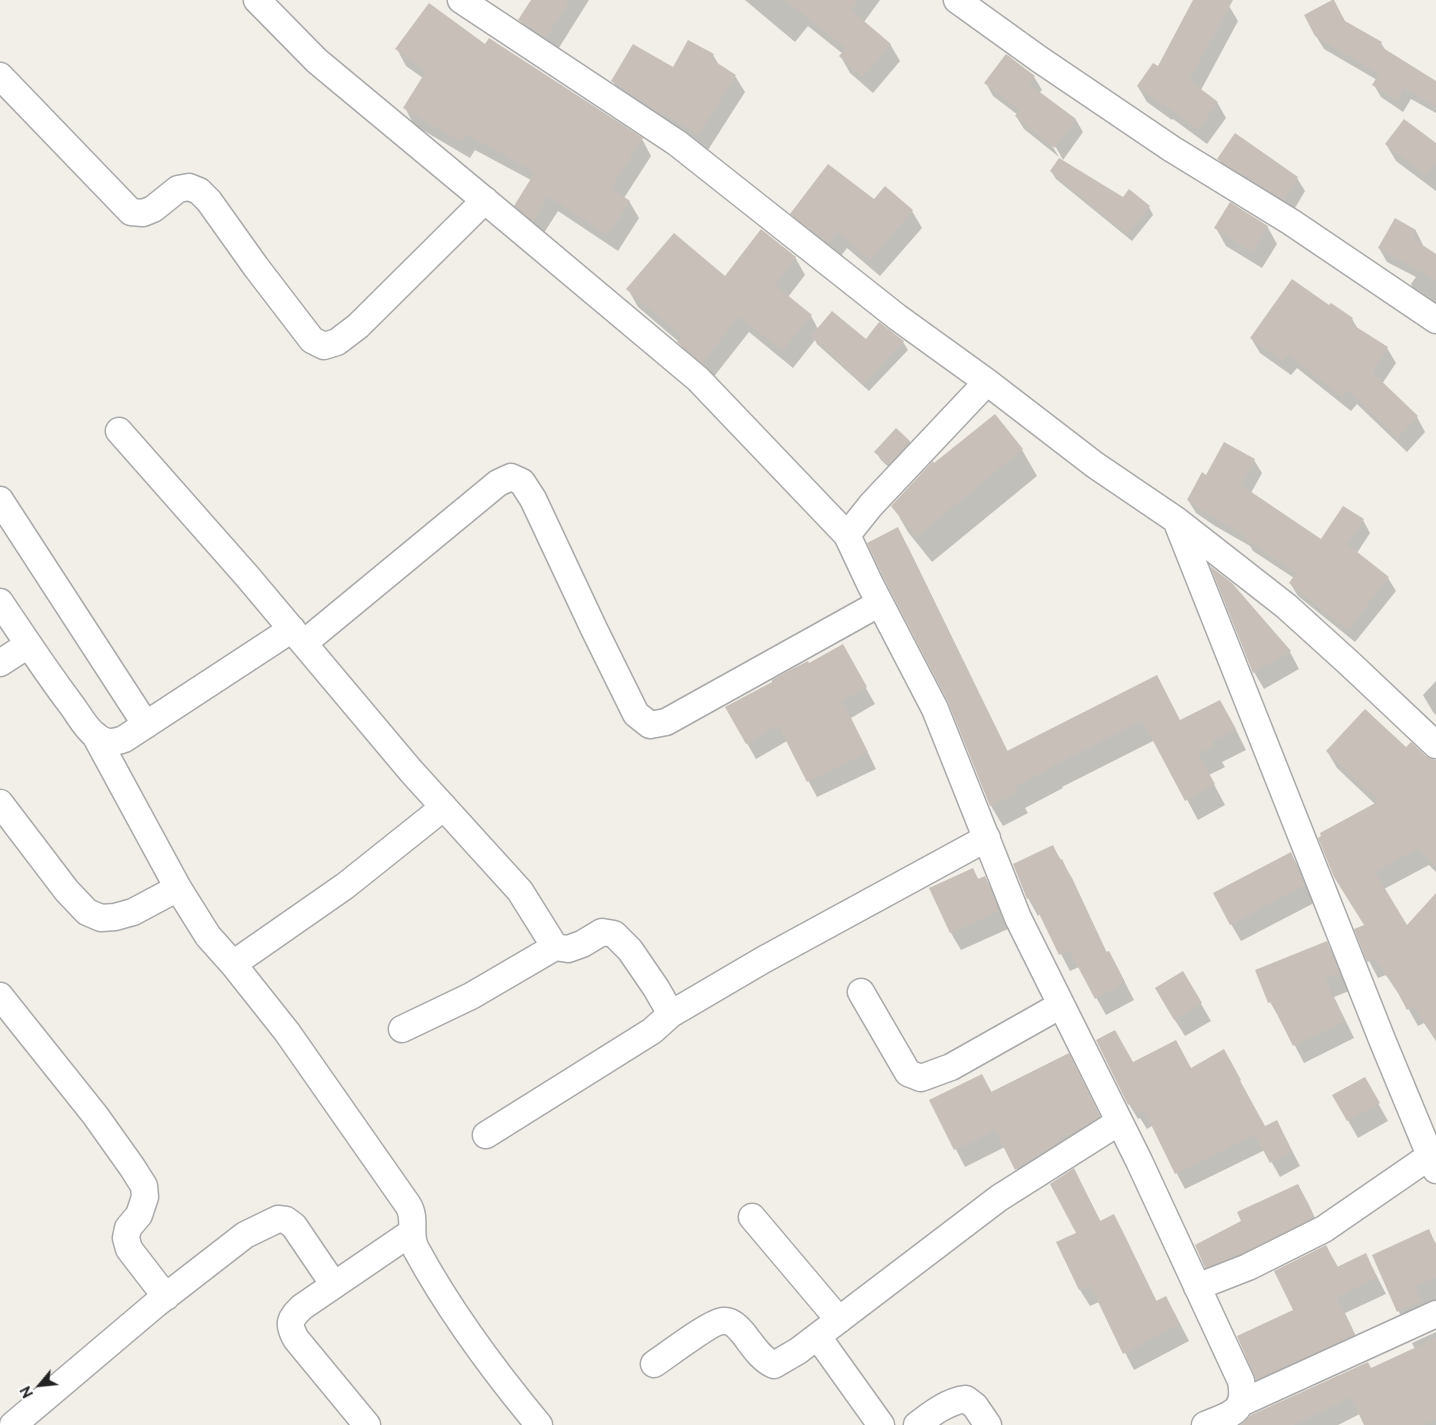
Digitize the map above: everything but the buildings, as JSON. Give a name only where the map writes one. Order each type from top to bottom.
[{"type":"street","points":[[257,0],[317,61],[698,379],[847,535],[870,584],[935,709],[1018,918],[1139,1161],[1241,1381],[1242,1403]]},
{"type":"street","points":[[462,0],[677,143],[897,317],[987,382],[1095,465],[1176,520],[1286,606],[1350,663],[1436,745]]},
{"type":"street","points":[[957,0],[1039,59],[1172,149],[1291,222],[1436,320]]},
{"type":"street","points":[[0,76],[131,212],[143,212],[153,209],[178,189],[189,187],[199,191],[209,201],[256,267],[312,340],[324,346],[337,342],[358,326],[485,200]]},
{"type":"street","points":[[847,535],[871,505],[987,382]]},
{"type":"street","points":[[119,431],[247,576],[411,771],[520,891],[555,947]]},
{"type":"street","points":[[95,735],[113,743],[124,740],[146,725],[298,636],[498,482],[511,477],[522,482],[533,499],[636,714],[650,725],[666,722],[880,603]]},
{"type":"street","points":[[0,500],[146,725]]},
{"type":"street","points":[[1176,520],[1383,1042],[1433,1163],[1324,1229],[1248,1267],[1197,1287]]},
{"type":"street","points":[[0,602],[42,666],[95,735],[178,888],[208,936],[233,964],[287,1032],[412,1210],[414,1247],[449,1304],[512,1392],[539,1425]]},
{"type":"street","points":[[0,663],[28,645]]},
{"type":"street","points":[[0,803],[67,890],[87,912],[101,918],[115,917],[133,912],[178,888]]},
{"type":"street","points":[[233,964],[345,886],[444,807]]},
{"type":"street","points":[[486,1135],[652,1031],[671,1014],[763,960],[987,838]]},
{"type":"street","points":[[402,1028],[471,996],[555,947],[568,949],[582,944],[602,932],[614,934],[630,950],[671,1014]]},
{"type":"street","points":[[861,992],[908,1073],[921,1078],[951,1067],[1061,1005]]},
{"type":"street","points":[[0,996],[95,1115],[144,1186],[145,1197],[139,1215],[128,1228],[126,1238],[129,1249],[166,1297]]},
{"type":"street","points":[[654,1364],[708,1327],[721,1321],[731,1322],[740,1330],[765,1361],[774,1365],[818,1337],[999,1198],[1119,1122]]},
{"type":"street","points":[[752,1217],[839,1320]]},
{"type":"street","points":[[13,1425],[166,1297],[245,1235],[278,1219],[286,1220],[294,1226],[334,1285]]},
{"type":"street","points":[[367,1425],[296,1339],[290,1330],[290,1321],[302,1307],[412,1232]]},
{"type":"street","points":[[1205,1425],[1235,1411],[1242,1403],[1436,1314]]},
{"type":"street","points":[[818,1337],[881,1425]]},
{"type":"street","points":[[917,1425],[957,1400],[966,1399],[975,1406],[988,1425]]}]
